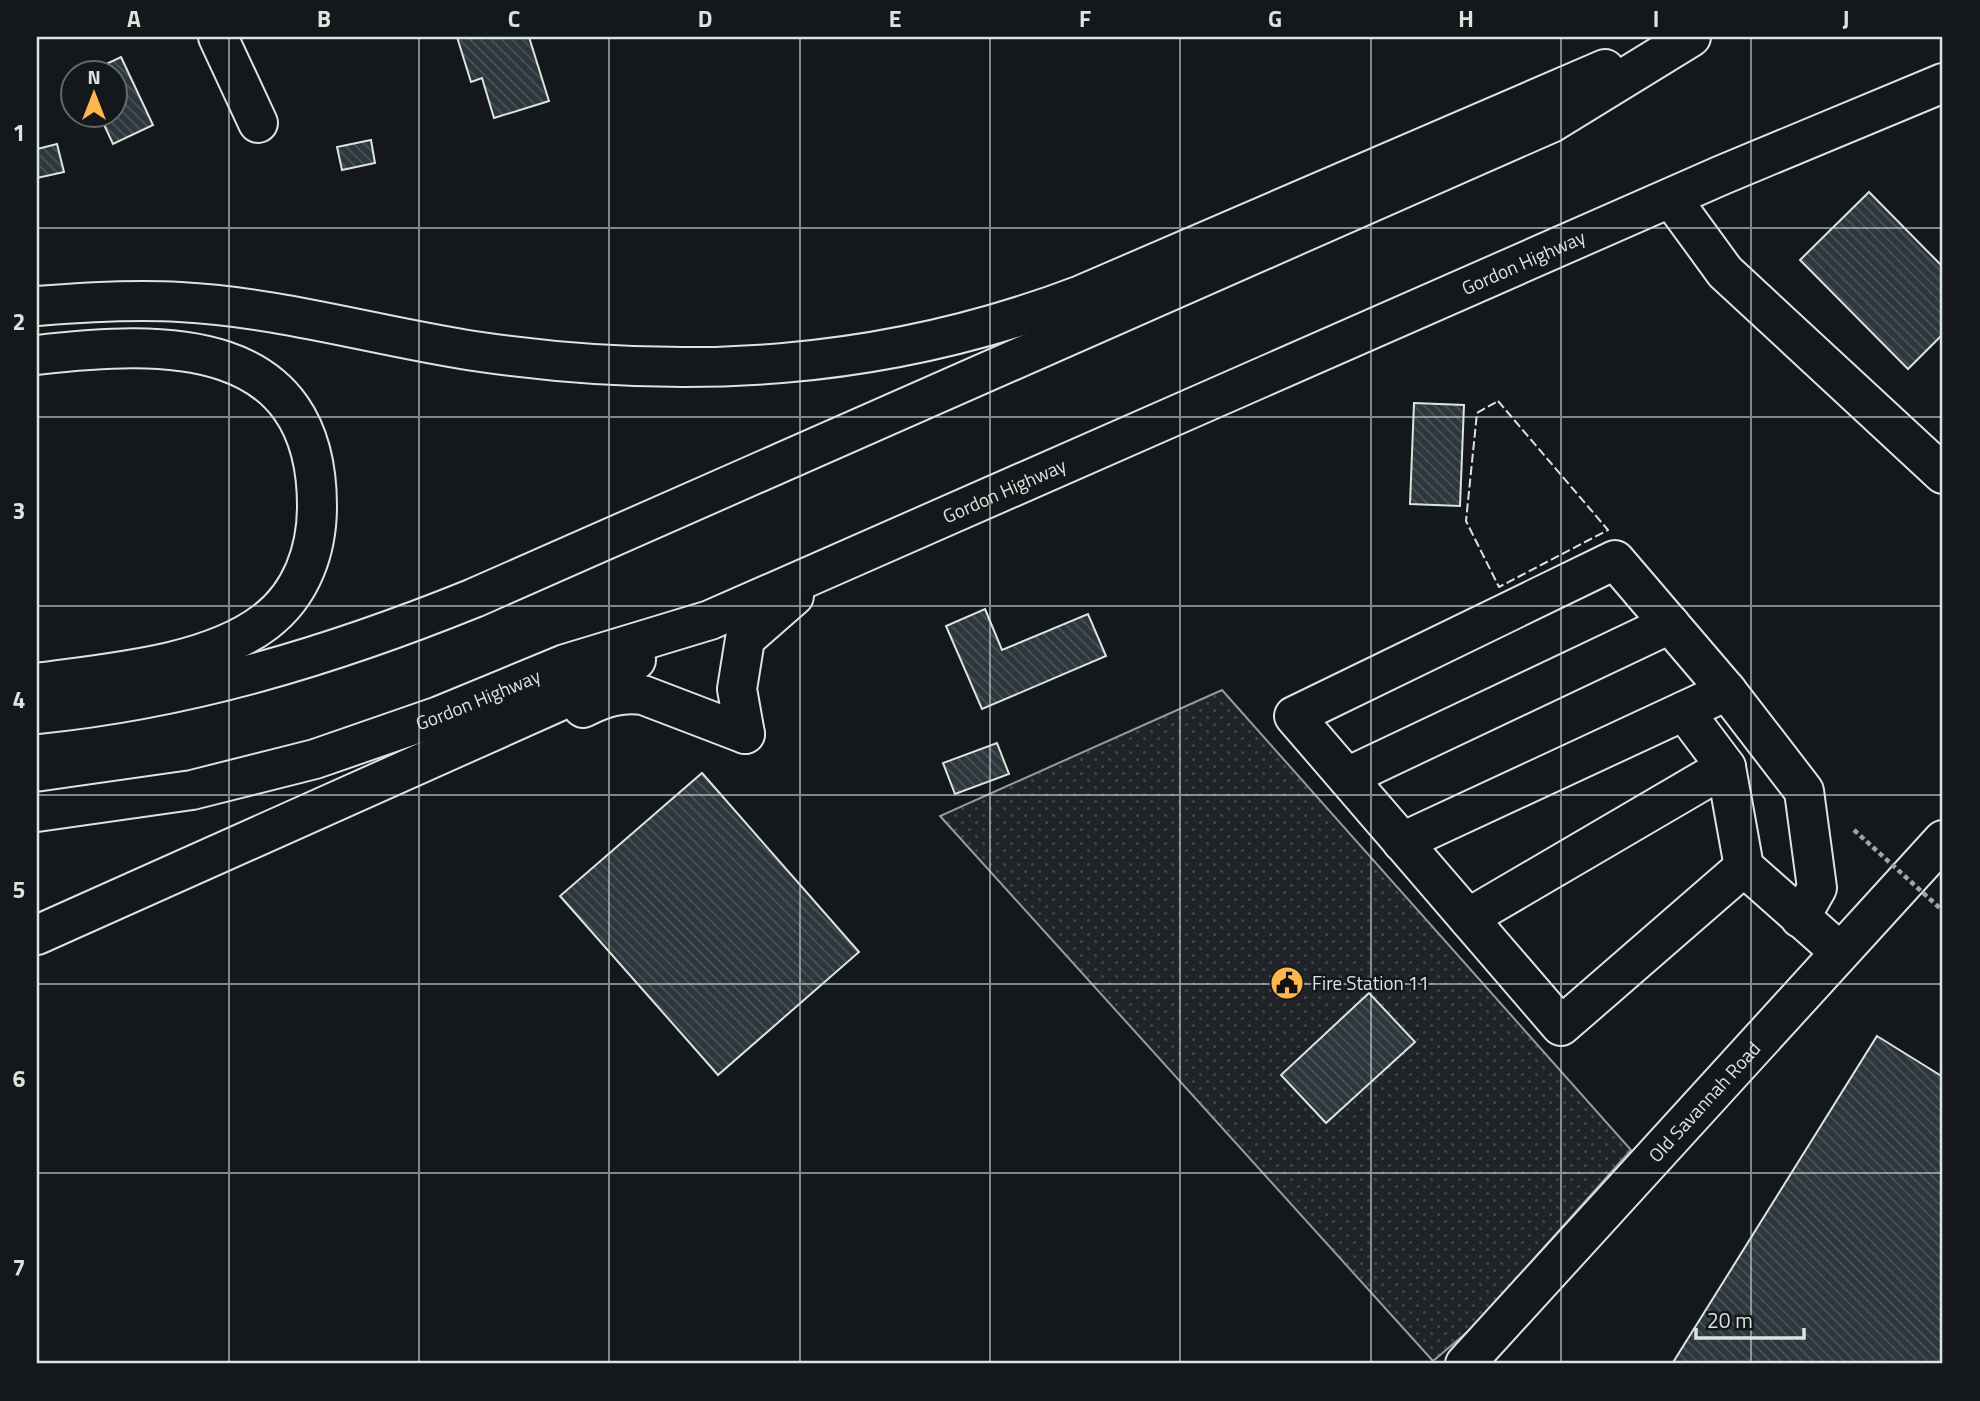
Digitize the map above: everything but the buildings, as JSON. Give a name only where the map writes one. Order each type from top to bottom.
[{"type":"main road","points":[[218,37],[258,123]]},
{"type":"main road","points":[[37,306],[100,301],[182,302],[265,313],[473,351],[612,366],[750,367],[841,357],[936,340],[1013,321],[1093,289],[1560,86],[1690,37]]},
{"type":"main road","points":[[37,714],[80,710],[215,685],[346,647],[464,603],[1550,123],[1690,37]]},
{"type":"main road","name":"Gordon Highway","points":[[37,812],[192,790],[304,762],[439,716],[565,664],[710,620],[1671,198],[1943,83]]},
{"type":"main road","points":[[1671,198],[1726,272],[1943,474]]},
{"type":"main road","points":[[37,355],[94,348],[164,348],[214,356],[250,371],[276,389],[293,410],[310,451],[317,490],[317,536],[307,568],[287,601],[265,622],[230,641],[187,656],[111,673],[37,683]]},
{"type":"main road","points":[[1744,867],[1561,1026],[1294,716],[1615,560],[1727,691],[1804,791],[1817,888],[1800,918]]},
{"type":"main road","points":[[286,824],[388,797],[604,698],[628,693],[664,701],[745,734],[737,689],[745,639],[827,568]]},
{"type":"main road","points":[[37,935],[560,701],[710,620]]},
{"type":"main road","points":[[1348,777],[1670,624]]},
{"type":"main road","points":[[1402,842],[1727,691]]},
{"type":"main road","points":[[1684,711],[1726,767],[1744,867],[1840,953]]},
{"type":"main road","points":[[1468,918],[1726,767]]},
{"type":"main road","name":"Old Savannah Road","points":[[1465,1364],[1943,840]]},
{"type":"path","points":[[1854,830],[1943,911]]},
{"type":"shaded area","name":"Fire Station 11","points":[[1222,690],[1631,1150],[1472,1328],[1433,1361],[940,816]]},
{"type":"fence","points":[[1498,401],[1608,530],[1499,587],[1466,521],[1477,413],[1498,401]]},
{"type":"place","name":"Fire Station 11","points":[[1287,983]]}]
